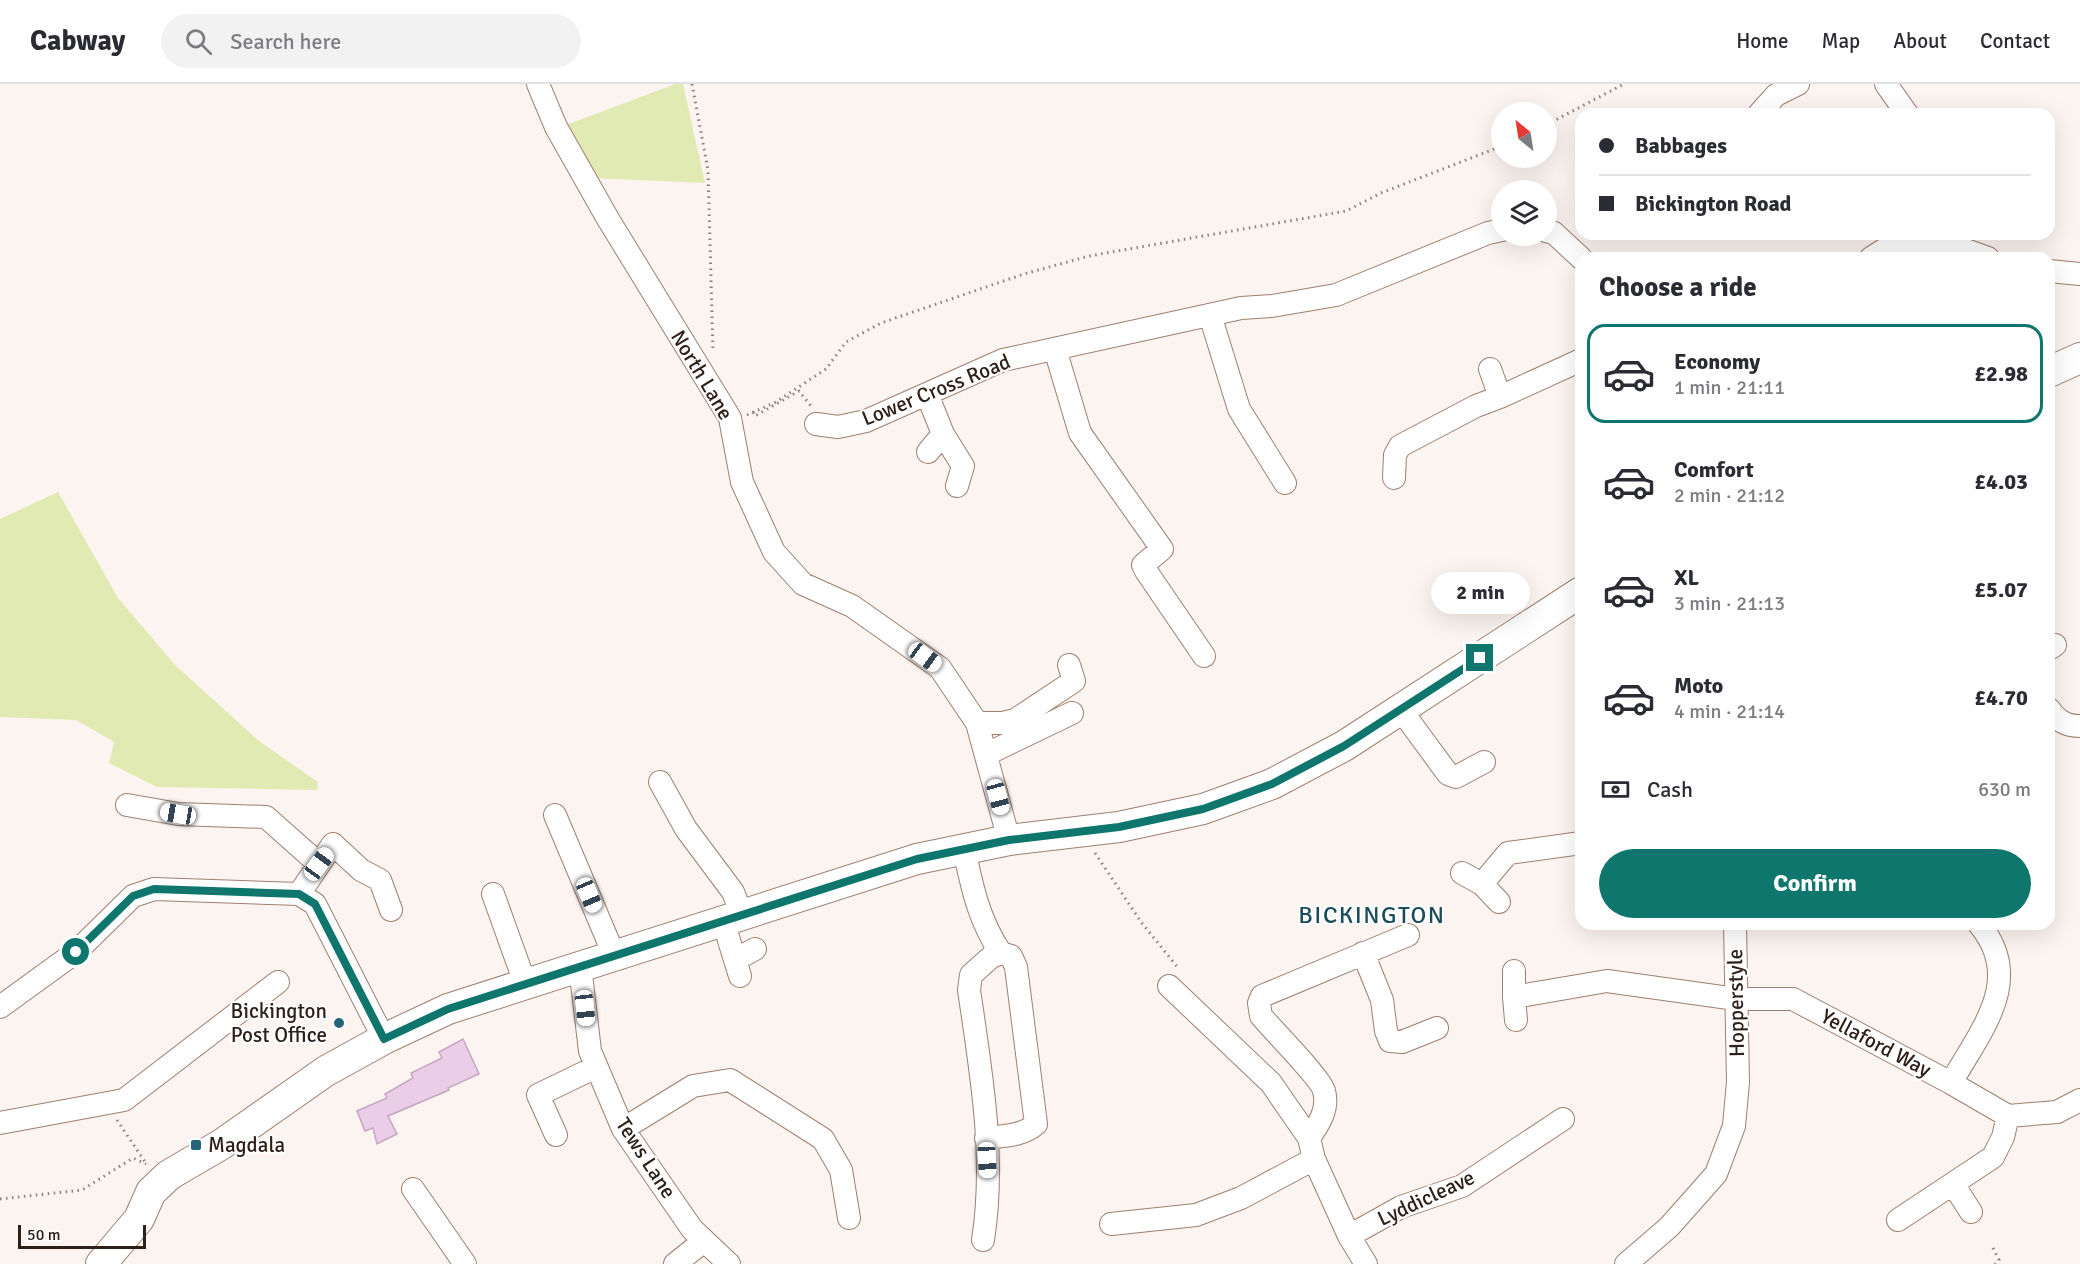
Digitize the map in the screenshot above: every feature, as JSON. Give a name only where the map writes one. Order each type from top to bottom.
[{"type":"main road","points":[[2055,369],[2080,358]]},
{"type":"main road","points":[[101,1264],[139,1219],[158,1170],[222,1144],[326,1071],[384,1039],[448,1009],[917,859],[1009,840],[1119,827],[1203,809],[1272,784],[1344,746],[1575,596]]},
{"type":"street","name":"North Lane","points":[[538,84],[556,127],[608,219],[732,421],[742,482],[774,552],[803,584],[852,606],[940,668],[977,723],[980,741],[987,754],[1009,840]]},
{"type":"street","points":[[1764,108],[1776,95],[1798,84]]},
{"type":"street","points":[[1886,84],[1903,108]]},
{"type":"street","name":"Lower Cross Road","points":[[822,425],[838,427],[866,421],[1003,360],[1241,308],[1272,306],[1336,295],[1491,232]]},
{"type":"street","points":[[1557,236],[1575,252]]},
{"type":"street","points":[[1881,252],[1898,241],[1908,240]]},
{"type":"street","points":[[1943,240],[1973,252]]},
{"type":"street","points":[[2055,272],[2080,274]]},
{"type":"street","points":[[1210,315],[1239,409],[1285,483]]},
{"type":"street","points":[[1054,349],[1080,433],[1162,549],[1143,565],[1204,656]]},
{"type":"street","points":[[1394,478],[1395,455],[1400,446],[1476,406],[1575,363]]},
{"type":"street","points":[[1490,369],[1500,397]]},
{"type":"street","points":[[927,394],[943,434],[963,466],[957,486]]},
{"type":"street","points":[[928,452],[943,434]]},
{"type":"street","points":[[977,723],[1003,723],[1015,720],[1074,681],[1069,665]]},
{"type":"street","points":[[1401,710],[1448,774],[1456,777],[1484,762]]},
{"type":"street","points":[[987,754],[1072,713]]},
{"type":"street","points":[[2055,718],[2070,726],[2080,726]]},
{"type":"street","points":[[660,783],[686,829],[733,892],[732,918],[737,968],[755,949]]},
{"type":"street","points":[[127,805],[178,814],[266,817],[319,864]]},
{"type":"street","points":[[555,815],[614,955]]},
{"type":"street","points":[[299,894],[333,844],[361,870],[380,880],[391,910]]},
{"type":"street","points":[[1482,884],[1508,853],[1575,844]]},
{"type":"street","points":[[964,849],[977,906],[987,933],[1001,953],[1011,956],[1016,967],[1036,1124],[1029,1130],[1012,1135],[986,1138]]},
{"type":"street","points":[[1462,873],[1482,884],[1499,902]]},
{"type":"street","points":[[0,1007],[76,952],[133,896],[154,889],[299,894],[315,904],[384,1039]]},
{"type":"street","points":[[493,894],[525,983]]},
{"type":"street","name":"Hopperstyle","points":[[1626,1264],[1669,1227],[1716,1174],[1734,1126],[1738,1082],[1735,930]]},
{"type":"street","points":[[1951,1083],[1997,1000],[2001,969],[1995,949],[1983,930]]},
{"type":"street","points":[[1111,1224],[1196,1215],[1241,1198],[1311,1148],[1325,1105],[1324,1089],[1261,1016],[1259,1003],[1262,996],[1408,935]]},
{"type":"street","points":[[983,1240],[989,1203],[986,1138],[984,1103],[969,990],[971,975],[991,957],[1001,953]]},
{"type":"street","points":[[1363,953],[1382,1000],[1386,1032],[1390,1041],[1402,1042],[1437,1028]]},
{"type":"street","name":"Tews Lane","points":[[580,966],[590,1051],[623,1129],[692,1229],[729,1264]]},
{"type":"street","points":[[1514,971],[1516,1020]]},
{"type":"street","name":"Yellaford Way","points":[[1514,997],[1607,981],[1736,999],[1794,999],[2008,1116]]},
{"type":"street","points":[[0,1123],[124,1100],[278,982]]},
{"type":"street","points":[[1169,986],[1271,1083],[1311,1148],[1349,1236],[1366,1264]]},
{"type":"street","points":[[556,1135],[538,1095],[596,1067]]},
{"type":"street","points":[[623,1129],[693,1086],[730,1080],[823,1138],[841,1170],[849,1218]]},
{"type":"street","points":[[1898,1220],[1993,1157],[2003,1137],[2008,1116],[2057,1112],[2080,1100]]},
{"type":"street","name":"Lyddicleave","points":[[1349,1236],[1401,1207],[1462,1186],[1563,1119]]},
{"type":"street","points":[[1953,1184],[1971,1212]]},
{"type":"street","points":[[413,1189],[465,1264]]},
{"type":"street","points":[[675,1264],[704,1241]]},
{"type":"path","points":[[692,84],[708,170],[712,351],[716,363]]},
{"type":"path","points":[[1578,108],[1624,84]]},
{"type":"path","points":[[1557,119],[1575,110]]},
{"type":"path","points":[[732,421],[776,402],[826,369],[846,342],[880,323],[1024,274],[1089,256],[1346,211],[1381,193],[1491,150]]},
{"type":"path","points":[[753,412],[755,416],[799,391],[822,425]]},
{"type":"path","points":[[107,1103],[158,1170]]},
{"type":"path","points":[[0,1199],[81,1190],[133,1158],[158,1170]]},
{"type":"path","points":[[1993,1248],[1999,1260],[1995,1264]]},
{"type":"green space","points":[[675,84],[683,84],[705,183],[592,178],[566,125]]},
{"type":"green space","points":[[58,492],[118,598],[175,665],[259,741],[318,782],[317,790],[157,787],[109,763],[114,742],[76,720],[0,717],[0,519]]},
{"type":"building","points":[[463,1039],[479,1074],[448,1088],[449,1090],[388,1116],[397,1134],[377,1144],[373,1128],[365,1131],[357,1111],[387,1098],[385,1094],[413,1078],[411,1073],[442,1058],[439,1052]]},
{"type":"place","name":"Bickington Post Office","points":[[339,1023]]},
{"type":"place","name":"Magdala","points":[[196,1145]]},
{"type":"district","name":"BICKINGTON","points":[[1372,915]]},
{"type":"route","points":[[76,952],[133,896],[154,889],[299,894],[315,904],[384,1039],[448,1009],[917,859],[1009,840],[1119,827],[1203,809],[1272,784],[1344,746],[1480,658]]}]
